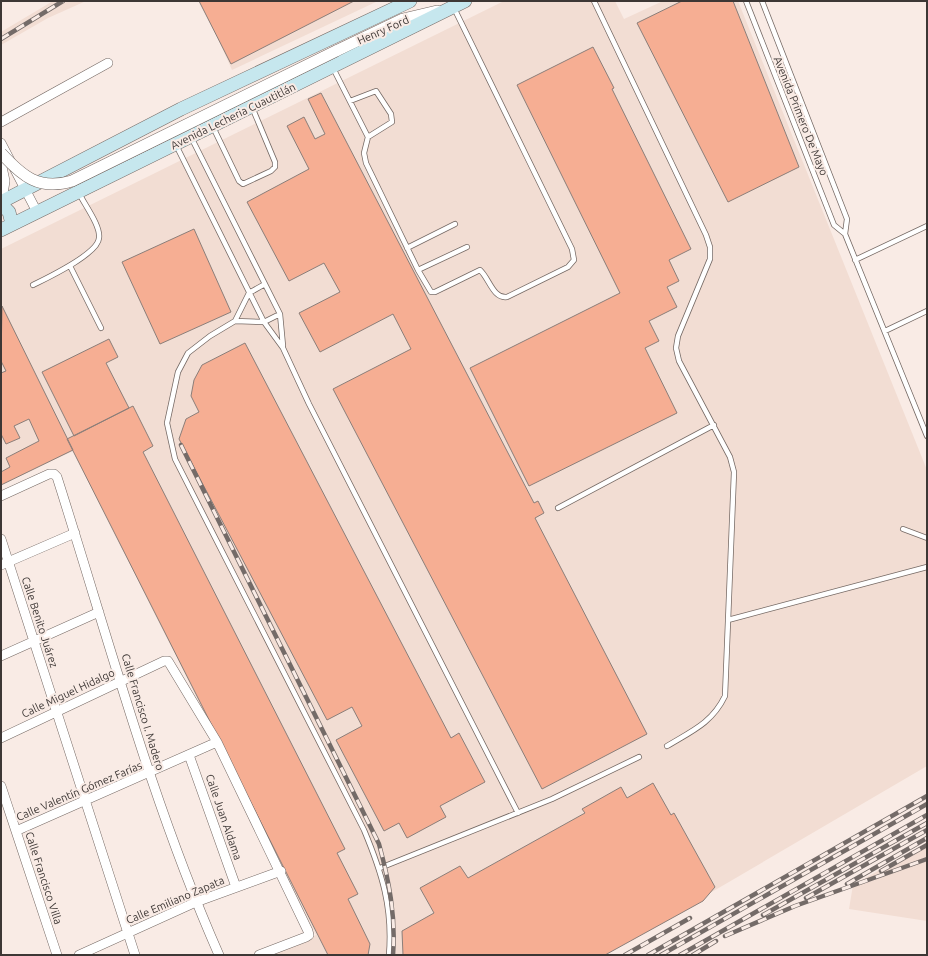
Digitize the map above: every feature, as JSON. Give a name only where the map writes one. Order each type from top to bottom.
[{"type":"main road","points":[[7,227],[9,212],[1,203],[182,110],[410,1]]},
{"type":"main road","name":"Avenida Lecheria Cuautitlán","points":[[7,227],[465,1]]},
{"type":"street","name":"Henry Ford","points":[[3,154],[18,172],[39,182],[60,185],[72,181],[114,159],[403,19],[453,7]]},
{"type":"street","points":[[1,122],[108,63]]},
{"type":"street","points":[[1,143],[3,154],[25,190],[36,212]]},
{"type":"street","points":[[1,168],[4,181],[1,203]]},
{"type":"street","name":"Calle Francisco I. Madero","points":[[1,496],[49,474],[54,474],[57,477],[165,820],[196,902],[219,955]]},
{"type":"street","points":[[5,564],[74,533]]},
{"type":"street","name":"Calle Benito Juárez","points":[[1,539],[5,564],[34,641],[56,712]]},
{"type":"street","points":[[1,656],[99,612]]},
{"type":"street","name":"Calle Miguel Hidalgo","points":[[1,738],[164,661],[168,661],[217,742]]},
{"type":"street","points":[[56,712],[135,955]]},
{"type":"street","points":[[217,742],[281,870],[309,935],[259,955]]},
{"type":"street","name":"Calle Valentín Gómez Farías","points":[[16,831],[150,773],[217,742]]},
{"type":"street","name":"Calle Juan Aldama","points":[[189,755],[236,887]]},
{"type":"street","name":"Calle Francisco Villa","points":[[1,786],[57,955]]},
{"type":"street","name":"Calle Emiliano Zapata","points":[[79,955],[196,902],[281,870]]},
{"type":"lane","points":[[594,1],[706,234],[710,247],[710,259],[678,336],[676,348],[679,361],[714,425],[730,458],[734,472],[724,696],[719,708],[709,720],[667,746]]},
{"type":"lane","name":"Avenida Primero De Mayo","points":[[746,1],[834,225],[845,234]]},
{"type":"lane","name":"Avenida Primero De Mayo","points":[[762,1],[847,219],[845,234],[927,436]]},
{"type":"lane","points":[[332,67],[368,137],[364,153],[366,163],[427,288],[431,292],[435,292],[480,270],[485,274],[497,295],[502,298],[507,297],[568,267],[574,260],[572,249],[453,7]]},
{"type":"lane","points":[[350,100],[376,91],[391,114],[392,122],[368,137]]},
{"type":"lane","points":[[212,126],[239,180],[243,184],[247,184],[271,171],[275,167],[275,162],[251,107]]},
{"type":"lane","points":[[191,136],[280,314],[283,348]]},
{"type":"lane","points":[[176,144],[249,293],[264,322],[283,348],[309,404],[518,813]]},
{"type":"lane","points":[[33,285],[70,266],[100,239],[99,230],[78,192]]},
{"type":"lane","points":[[407,248],[455,224]]},
{"type":"lane","points":[[855,260],[927,226]]},
{"type":"lane","points":[[418,270],[467,247]]},
{"type":"lane","points":[[70,266],[101,328]]},
{"type":"lane","points":[[265,284],[249,293],[235,321],[210,336],[188,353],[178,372],[167,423],[175,459],[364,830],[380,868],[389,910],[389,955]]},
{"type":"lane","points":[[885,331],[927,311]]},
{"type":"lane","points":[[235,321],[264,322],[280,314]]},
{"type":"lane","points":[[558,508],[714,425]]},
{"type":"lane","points":[[903,529],[927,538]]},
{"type":"lane","points":[[728,620],[927,567]]},
{"type":"lane","points":[[380,868],[518,813],[639,758]]},
{"type":"shaded area","points":[[53,1],[86,1],[48,18],[1,45],[1,32]]},
{"type":"shaded area","points":[[201,1],[378,1],[232,70]]},
{"type":"shaded area","points":[[504,1],[615,1],[624,19],[663,1],[738,1],[927,470],[927,766],[604,955],[269,955],[316,935],[73,451],[1,485],[1,249]]},
{"type":"shaded area","points":[[927,843],[927,921],[849,909],[853,885]]},
{"type":"building","points":[[199,1],[354,1],[231,64]]},
{"type":"building","points":[[682,1],[733,1],[799,167],[728,202],[637,23]]},
{"type":"building","points":[[593,47],[614,88],[612,89],[691,249],[669,260],[679,281],[667,287],[677,307],[649,321],[659,341],[645,348],[677,413],[529,486],[470,368],[620,293],[517,85]]},
{"type":"building","points":[[321,93],[534,503],[538,501],[544,513],[535,518],[647,734],[542,789],[333,389],[411,349],[393,314],[320,352],[299,313],[340,292],[324,263],[289,281],[247,202],[309,169],[287,126],[304,117],[315,139],[325,134],[308,99]]},
{"type":"building","points":[[194,229],[231,312],[160,344],[122,262]]},
{"type":"building","points":[[2,306],[73,450],[1,485],[1,472],[10,467],[6,458],[39,441],[29,419],[14,426],[20,438],[6,444],[1,434],[1,373],[6,371],[1,361]]},
{"type":"building","points":[[109,339],[118,357],[106,363],[129,408],[74,436],[42,372]]},
{"type":"building","points":[[245,343],[451,738],[459,733],[485,782],[440,806],[446,817],[407,838],[399,823],[384,831],[336,740],[362,726],[352,707],[327,720],[179,439],[186,419],[199,412],[191,396],[194,380],[202,365]]},
{"type":"building","points":[[133,406],[153,446],[143,452],[345,849],[337,853],[358,894],[348,899],[370,944],[368,955],[328,955],[67,439]]},
{"type":"building","points":[[653,783],[671,815],[674,813],[715,887],[703,901],[605,955],[403,955],[402,931],[434,913],[420,888],[460,866],[468,878],[585,813],[582,809],[621,787],[627,798]]},
{"type":"railway","points":[[1,39],[63,1]]},
{"type":"railway","points":[[181,445],[379,844],[386,871],[393,912],[393,955]]},
{"type":"railway","points":[[648,955],[927,796]]},
{"type":"railway","points":[[661,955],[927,804]]},
{"type":"railway","points":[[680,955],[927,815]]},
{"type":"railway","points":[[763,915],[927,823]]},
{"type":"railway","points":[[806,898],[927,830]]},
{"type":"railway","points":[[847,884],[927,838]]},
{"type":"railway","points":[[881,871],[927,845]]},
{"type":"railway","points":[[725,936],[795,906],[927,859]]},
{"type":"railway","points":[[625,955],[690,918]]},
{"type":"railway","points":[[693,955],[716,941]]}]
